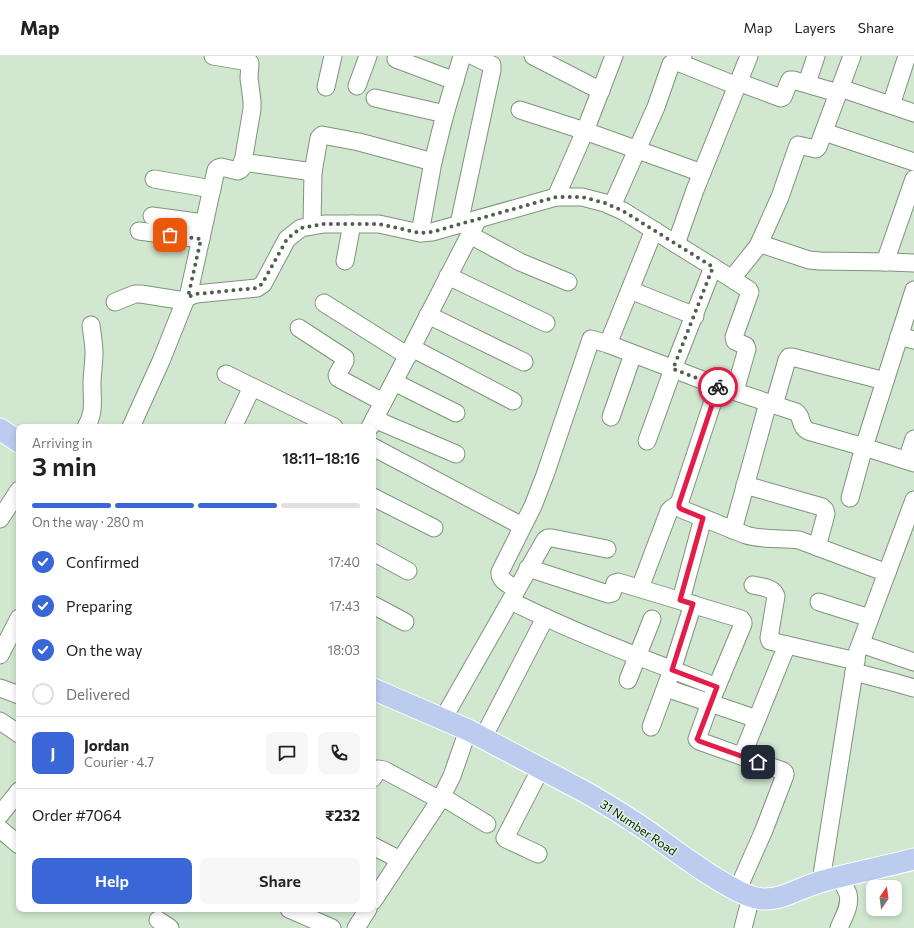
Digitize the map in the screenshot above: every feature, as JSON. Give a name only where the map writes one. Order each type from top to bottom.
[{"type":"main road","points":[[0,429],[16,440]]},
{"type":"main road","name":"31 Number Road","points":[[376,690],[476,734],[587,793],[655,836],[716,880],[744,894],[762,899],[787,895],[830,879],[914,859]]},
{"type":"street","points":[[132,424],[187,299],[216,170],[221,167],[238,171],[242,168],[252,109],[249,78],[250,65],[249,62],[213,56]]},
{"type":"street","points":[[326,87],[332,56]]},
{"type":"street","points":[[357,86],[368,56]]},
{"type":"street","points":[[420,233],[433,162],[462,56]]},
{"type":"street","points":[[372,423],[448,276],[464,230],[492,70],[492,65],[474,56]]},
{"type":"street","points":[[533,56],[601,91]]},
{"type":"street","points":[[556,197],[585,131],[614,56]]},
{"type":"street","points":[[676,244],[702,173],[749,56]]},
{"type":"street","points":[[807,83],[816,56]]},
{"type":"street","points":[[729,277],[734,276],[758,246],[780,197],[798,145],[816,149],[824,132],[852,56]]},
{"type":"street","points":[[891,106],[907,56]]},
{"type":"street","points":[[396,59],[454,81]]},
{"type":"street","points":[[612,206],[638,150],[671,64],[679,59],[738,84],[781,98],[783,97],[790,80],[793,80],[839,91],[914,113]]},
{"type":"street","points":[[376,98],[445,114]]},
{"type":"street","points":[[520,110],[585,131],[702,173]]},
{"type":"street","points":[[824,132],[914,162]]},
{"type":"street","points":[[312,226],[313,172],[319,138],[322,135],[359,142],[433,162]]},
{"type":"street","points":[[242,162],[313,172]]},
{"type":"street","points":[[154,179],[212,189]]},
{"type":"street","points":[[885,262],[914,179]]},
{"type":"street","points":[[464,230],[478,219],[556,197],[582,197],[605,203],[623,211],[749,290],[750,292],[734,339],[734,341],[746,346],[747,349],[735,391]]},
{"type":"street","points":[[152,216],[202,231]]},
{"type":"street","points":[[115,302],[135,294],[187,299],[196,294],[257,288],[262,284],[287,239],[301,228],[324,224],[379,224],[420,233],[464,230],[520,262],[568,282]]},
{"type":"street","points":[[345,261],[352,224]]},
{"type":"street","points":[[608,344],[654,230]]},
{"type":"street","points":[[139,231],[202,231]]},
{"type":"street","points":[[758,246],[764,245],[809,260],[914,264]]},
{"type":"street","points":[[647,440],[713,267]]},
{"type":"street","points":[[448,276],[546,323]]},
{"type":"street","points":[[630,290],[694,316]]},
{"type":"street","points":[[850,498],[864,447],[885,381],[907,338],[914,290]]},
{"type":"street","points":[[324,304],[410,352],[513,401]]},
{"type":"street","points":[[428,315],[524,362]]},
{"type":"street","points":[[88,424],[93,409],[92,385],[94,351],[91,325]]},
{"type":"street","points":[[299,328],[345,358],[345,361],[337,375],[338,378],[383,402]]},
{"type":"street","points":[[717,687],[545,618],[514,595],[501,579],[500,572],[532,506],[545,475],[590,340],[593,339],[608,344],[718,386],[798,414],[802,426],[808,431],[910,461],[914,439]]},
{"type":"street","points":[[611,417],[634,354]]},
{"type":"street","points":[[733,530],[745,485],[788,357],[885,381]]},
{"type":"street","points":[[226,374],[328,424]]},
{"type":"street","points":[[394,382],[456,413]]},
{"type":"street","points":[[718,386],[679,507],[752,537],[799,540],[887,573]]},
{"type":"street","points":[[234,424],[252,387]]},
{"type":"street","points":[[376,424],[456,454]]},
{"type":"street","points":[[376,449],[522,526]]},
{"type":"street","points":[[745,485],[822,507],[826,514],[817,547]]},
{"type":"street","points":[[0,519],[16,495]]},
{"type":"street","points":[[376,499],[434,528]]},
{"type":"street","points":[[839,928],[848,907],[848,894],[830,879],[857,653],[914,502]]},
{"type":"street","points":[[640,588],[669,511],[679,504]]},
{"type":"street","points":[[651,727],[672,670],[703,518]]},
{"type":"street","points":[[443,719],[545,540],[548,538],[607,549]]},
{"type":"street","points":[[376,554],[408,571]]},
{"type":"street","points":[[528,568],[608,594],[612,593],[616,582],[640,588],[741,619],[743,622],[697,739],[785,773],[764,830],[744,894],[743,928]]},
{"type":"street","points":[[754,585],[772,590],[776,596],[769,638],[770,641],[855,666],[894,682],[914,688]]},
{"type":"street","points":[[819,602],[870,618]]},
{"type":"street","points":[[376,607],[405,622]]},
{"type":"street","points":[[376,891],[400,860],[440,798],[545,618]]},
{"type":"street","points":[[628,680],[652,619]]},
{"type":"street","points":[[1,650],[16,623]]},
{"type":"street","points":[[861,644],[914,662]]},
{"type":"street","points":[[742,756],[787,645]]},
{"type":"street","points":[[0,688],[16,694]]},
{"type":"street","points":[[666,688],[757,719]]},
{"type":"street","points":[[1,725],[16,732]]},
{"type":"street","points":[[538,854],[505,838],[540,768]]},
{"type":"street","points":[[376,773],[378,770],[384,770],[440,798],[487,824]]},
{"type":"street","points":[[0,815],[16,795]]},
{"type":"street","points":[[0,829],[16,842]]},
{"type":"street","points":[[376,848],[400,860]]},
{"type":"street","points":[[296,912],[332,928]]},
{"type":"street","points":[[356,928],[366,912]]},
{"type":"way so far","points":[[170,235],[201,239],[188,297],[196,294],[257,288],[262,284],[287,239],[301,228],[324,224],[379,224],[420,233],[432,232],[556,197],[582,197],[605,203],[623,211],[713,267],[673,369],[718,387]]},
{"type":"route","points":[[718,387],[679,504],[681,509],[703,518],[680,600],[693,604],[672,670],[717,687],[697,739],[758,762]]}]
